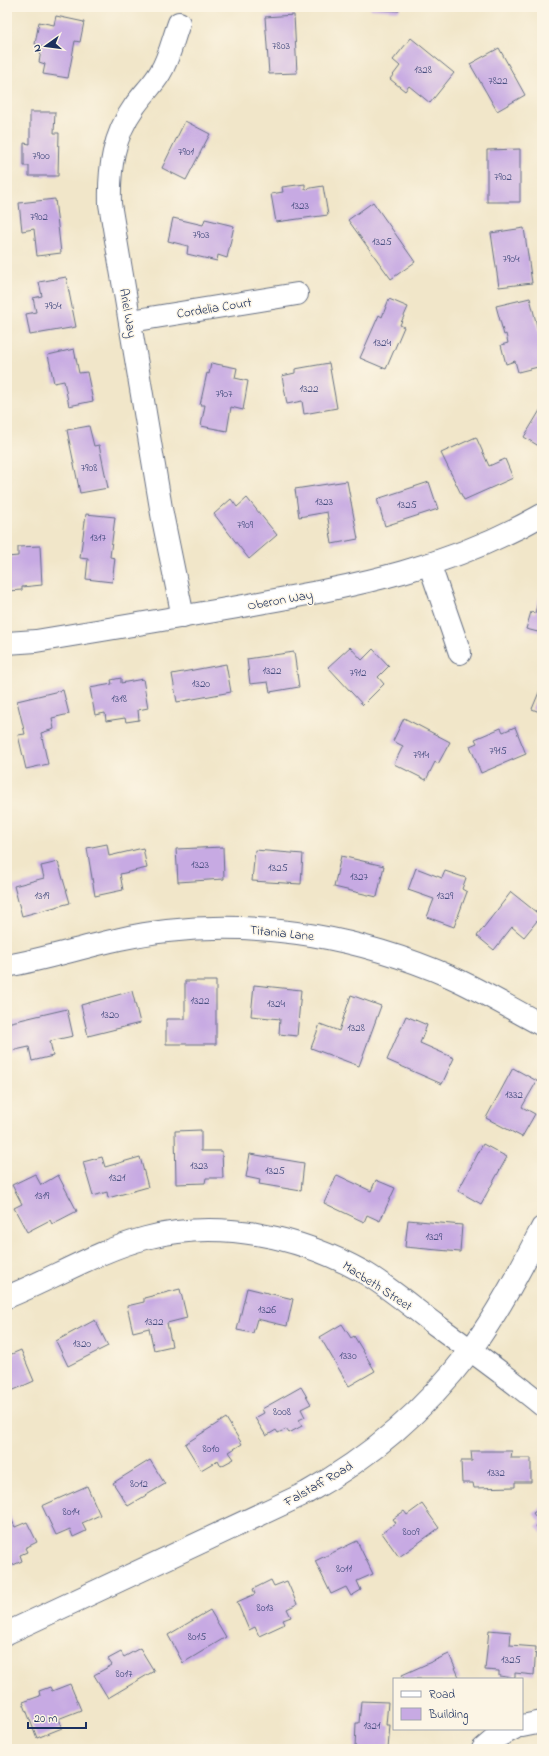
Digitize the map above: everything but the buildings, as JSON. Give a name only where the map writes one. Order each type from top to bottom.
[{"type":"street","name":"Ariel Way","points":[[179,24],[161,72],[133,108],[121,128],[112,158],[109,176],[110,204],[131,321],[162,514],[183,617]]},
{"type":"street","name":"Cordelia Court","points":[[131,321],[297,294]]},
{"type":"street","name":"Oberon Way","points":[[7,643],[36,641],[183,617],[353,586],[430,566],[478,548],[542,515]]},
{"type":"street","points":[[430,566],[460,653]]},
{"type":"street","name":"Titania Lane","points":[[7,966],[116,939],[167,931],[217,928],[266,929],[314,935],[358,944],[407,959],[452,978],[542,1025]]},
{"type":"street","name":"Falstaff Road","points":[[7,1633],[306,1493],[331,1479],[370,1452],[409,1420],[442,1386],[471,1350],[496,1312],[542,1228]]},
{"type":"street","name":"Macbeth Street","points":[[7,1297],[110,1249],[148,1238],[186,1232],[226,1231],[263,1235],[299,1243],[334,1257],[366,1274],[471,1350],[542,1405]]},
{"type":"street","points":[[523,1726],[542,1722]]},
{"type":"street","points":[[483,1749],[497,1737],[511,1730]]}]
